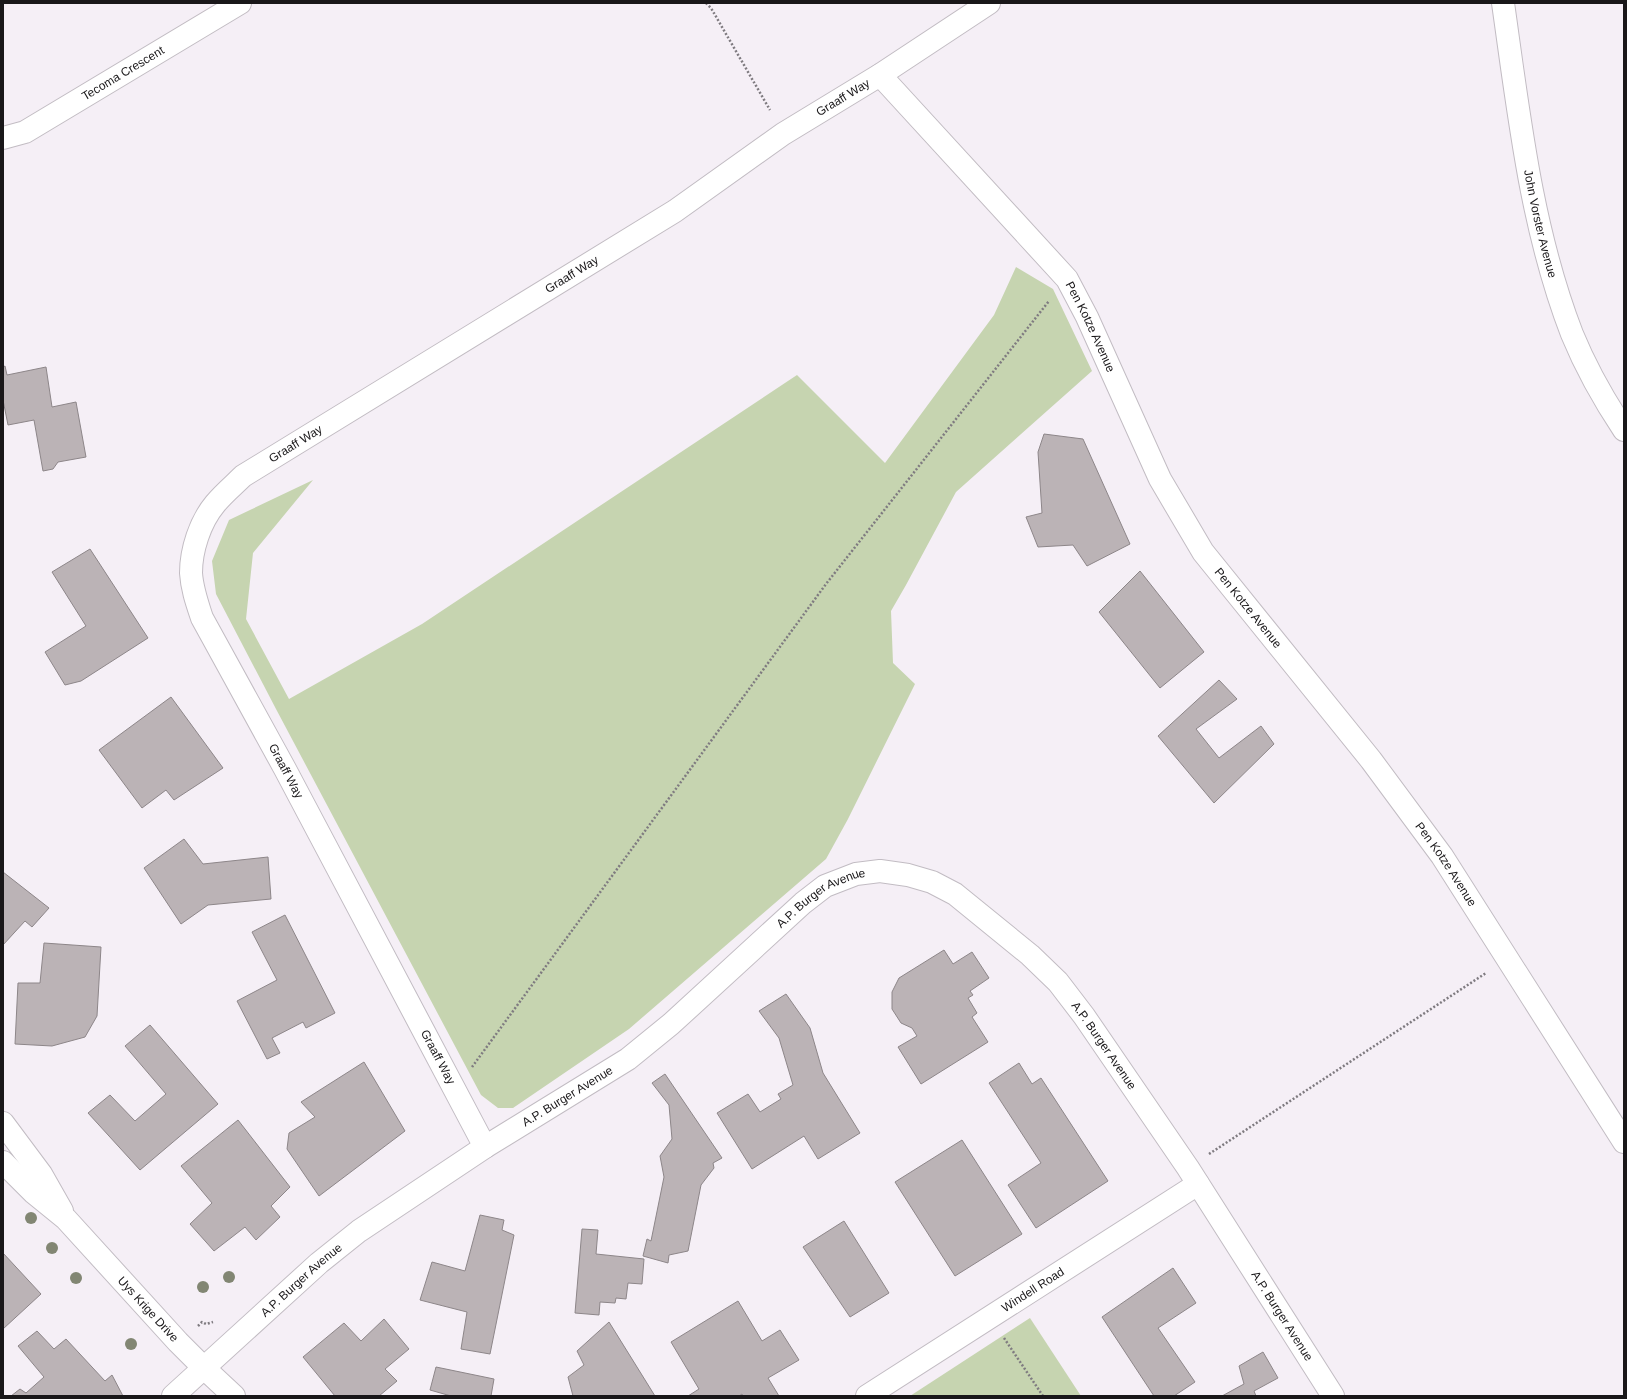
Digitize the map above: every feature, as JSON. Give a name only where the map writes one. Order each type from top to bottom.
[{"type":"street","name":"Tecoma Crescent","points":[[3,138],[25,132],[240,3]]},
{"type":"street","name":"Graaff Way","points":[[486,1147],[285,769],[202,618],[194,594],[191,572],[194,552],[201,526],[214,505],[243,476],[676,211],[783,134],[880,75],[989,3]]},
{"type":"street","name":"John Vorster Avenue","points":[[1503,3],[1526,165],[1554,281],[1573,335],[1605,401],[1624,430]]},
{"type":"street","name":"Pen Kotze Avenue","points":[[880,75],[1067,279],[1088,317],[1160,479],[1203,552],[1371,760],[1442,856],[1624,1142]]},
{"type":"street","name":"A.P. Burger Avenue","points":[[173,1396],[319,1263],[359,1231],[486,1147],[628,1059],[671,1024],[804,903],[825,886],[856,874],[880,871],[908,875],[926,880],[955,894],[1030,955],[1058,982],[1084,1016],[1193,1176],[1334,1396]]},
{"type":"street","name":"Uys Krige Drive","points":[[3,1123],[42,1174],[66,1219]]},
{"type":"street","name":"Uys Krige Drive","points":[[3,1162],[34,1193],[66,1219],[204,1368],[234,1396]]},
{"type":"street","name":"Windell Road","points":[[867,1396],[990,1317],[1193,1176]]},
{"type":"path","points":[[706,3],[711,8],[783,134]]},
{"type":"path","points":[[456,1091],[826,584],[1067,279]]},
{"type":"path","points":[[1193,1176],[1507,960]]},
{"type":"path","points":[[990,1317],[1043,1396]]},
{"type":"green space","points":[[1016,267],[1053,289],[1092,371],[956,492],[891,611],[893,663],[915,684],[848,819],[826,859],[629,1029],[513,1108],[498,1108],[481,1095],[216,594],[212,561],[229,520],[313,480],[253,553],[246,619],[289,699],[422,624],[797,375],[885,463],[994,315]]},
{"type":"green space","points":[[1030,1318],[1081,1396],[910,1396]]},
{"type":"building","points":[[5,366],[7,375],[46,367],[52,407],[76,402],[86,457],[58,462],[53,469],[43,471],[34,420],[8,425],[3,400],[3,367]]},
{"type":"building","points":[[1044,434],[1083,439],[1130,544],[1087,566],[1073,545],[1038,547],[1026,517],[1042,513],[1038,452]]},
{"type":"building","points":[[90,549],[148,638],[81,681],[65,685],[45,652],[86,626],[52,572]]},
{"type":"building","points":[[1140,571],[1204,652],[1160,688],[1099,612]]},
{"type":"building","points":[[1219,680],[1237,699],[1196,729],[1219,758],[1261,726],[1274,744],[1214,803],[1158,736]]},
{"type":"building","points":[[171,697],[223,768],[174,800],[166,790],[142,808],[99,750]]},
{"type":"building","points":[[184,839],[203,864],[268,857],[271,899],[208,905],[181,924],[144,868]]},
{"type":"building","points":[[3,872],[49,908],[32,927],[25,921],[3,945]]},
{"type":"building","points":[[285,915],[335,1013],[306,1028],[303,1022],[272,1038],[280,1053],[267,1059],[237,1001],[277,980],[252,932]]},
{"type":"building","points":[[44,943],[101,947],[97,1016],[85,1037],[52,1046],[15,1044],[18,983],[40,983]]},
{"type":"building","points":[[944,950],[953,964],[972,952],[989,978],[970,991],[973,995],[968,998],[977,1013],[972,1017],[988,1042],[921,1084],[898,1047],[917,1036],[912,1028],[901,1023],[892,1009],[892,992],[899,978]]},
{"type":"building","points":[[786,994],[810,1028],[823,1073],[860,1133],[818,1159],[804,1136],[752,1169],[717,1113],[748,1094],[760,1112],[781,1099],[778,1094],[793,1085],[779,1038],[759,1011]]},
{"type":"building","points":[[150,1025],[218,1104],[140,1170],[88,1113],[110,1095],[135,1121],[166,1094],[125,1046]]},
{"type":"building","points":[[364,1062],[405,1131],[319,1196],[287,1149],[289,1133],[315,1117],[301,1102]]},
{"type":"building","points":[[1019,1063],[1032,1084],[1041,1078],[1108,1181],[1036,1228],[1008,1185],[1041,1163],[989,1083]]},
{"type":"building","points":[[665,1074],[722,1158],[713,1163],[714,1168],[701,1185],[688,1251],[669,1255],[668,1263],[643,1256],[647,1239],[651,1241],[664,1177],[660,1156],[672,1139],[669,1105],[652,1083]]},
{"type":"building","points":[[238,1120],[290,1187],[271,1206],[280,1217],[256,1240],[245,1227],[214,1251],[190,1224],[212,1203],[181,1166]]},
{"type":"building","points":[[962,1140],[1022,1234],[955,1276],[895,1182]]},
{"type":"building","points":[[480,1215],[504,1220],[502,1230],[514,1235],[490,1354],[461,1349],[467,1312],[420,1300],[432,1262],[465,1271]]},
{"type":"building","points":[[844,1221],[889,1293],[850,1317],[803,1247]]},
{"type":"building","points":[[582,1229],[598,1230],[596,1254],[644,1259],[642,1284],[628,1283],[626,1299],[616,1298],[615,1303],[600,1302],[599,1315],[575,1313]]},
{"type":"building","points":[[3,1253],[41,1294],[3,1329]]},
{"type":"building","points":[[1173,1268],[1196,1303],[1158,1328],[1195,1382],[1174,1396],[1154,1396],[1102,1317]]},
{"type":"building","points":[[738,1301],[762,1341],[780,1330],[799,1360],[768,1378],[779,1396],[743,1396],[742,1394],[739,1396],[688,1396],[699,1389],[671,1342]]},
{"type":"building","points":[[384,1319],[409,1349],[385,1369],[397,1381],[379,1396],[335,1396],[303,1357],[344,1323],[361,1341]]},
{"type":"building","points":[[609,1322],[655,1396],[573,1396],[568,1377],[584,1365],[577,1351]]},
{"type":"building","points":[[37,1331],[54,1349],[66,1339],[105,1381],[112,1375],[123,1396],[11,1396],[20,1389],[26,1393],[44,1377],[18,1346]]},
{"type":"building","points":[[1263,1352],[1278,1378],[1254,1391],[1256,1396],[1222,1396],[1244,1384],[1239,1366]]},
{"type":"building","points":[[436,1367],[494,1379],[491,1396],[451,1396],[430,1390]]}]
